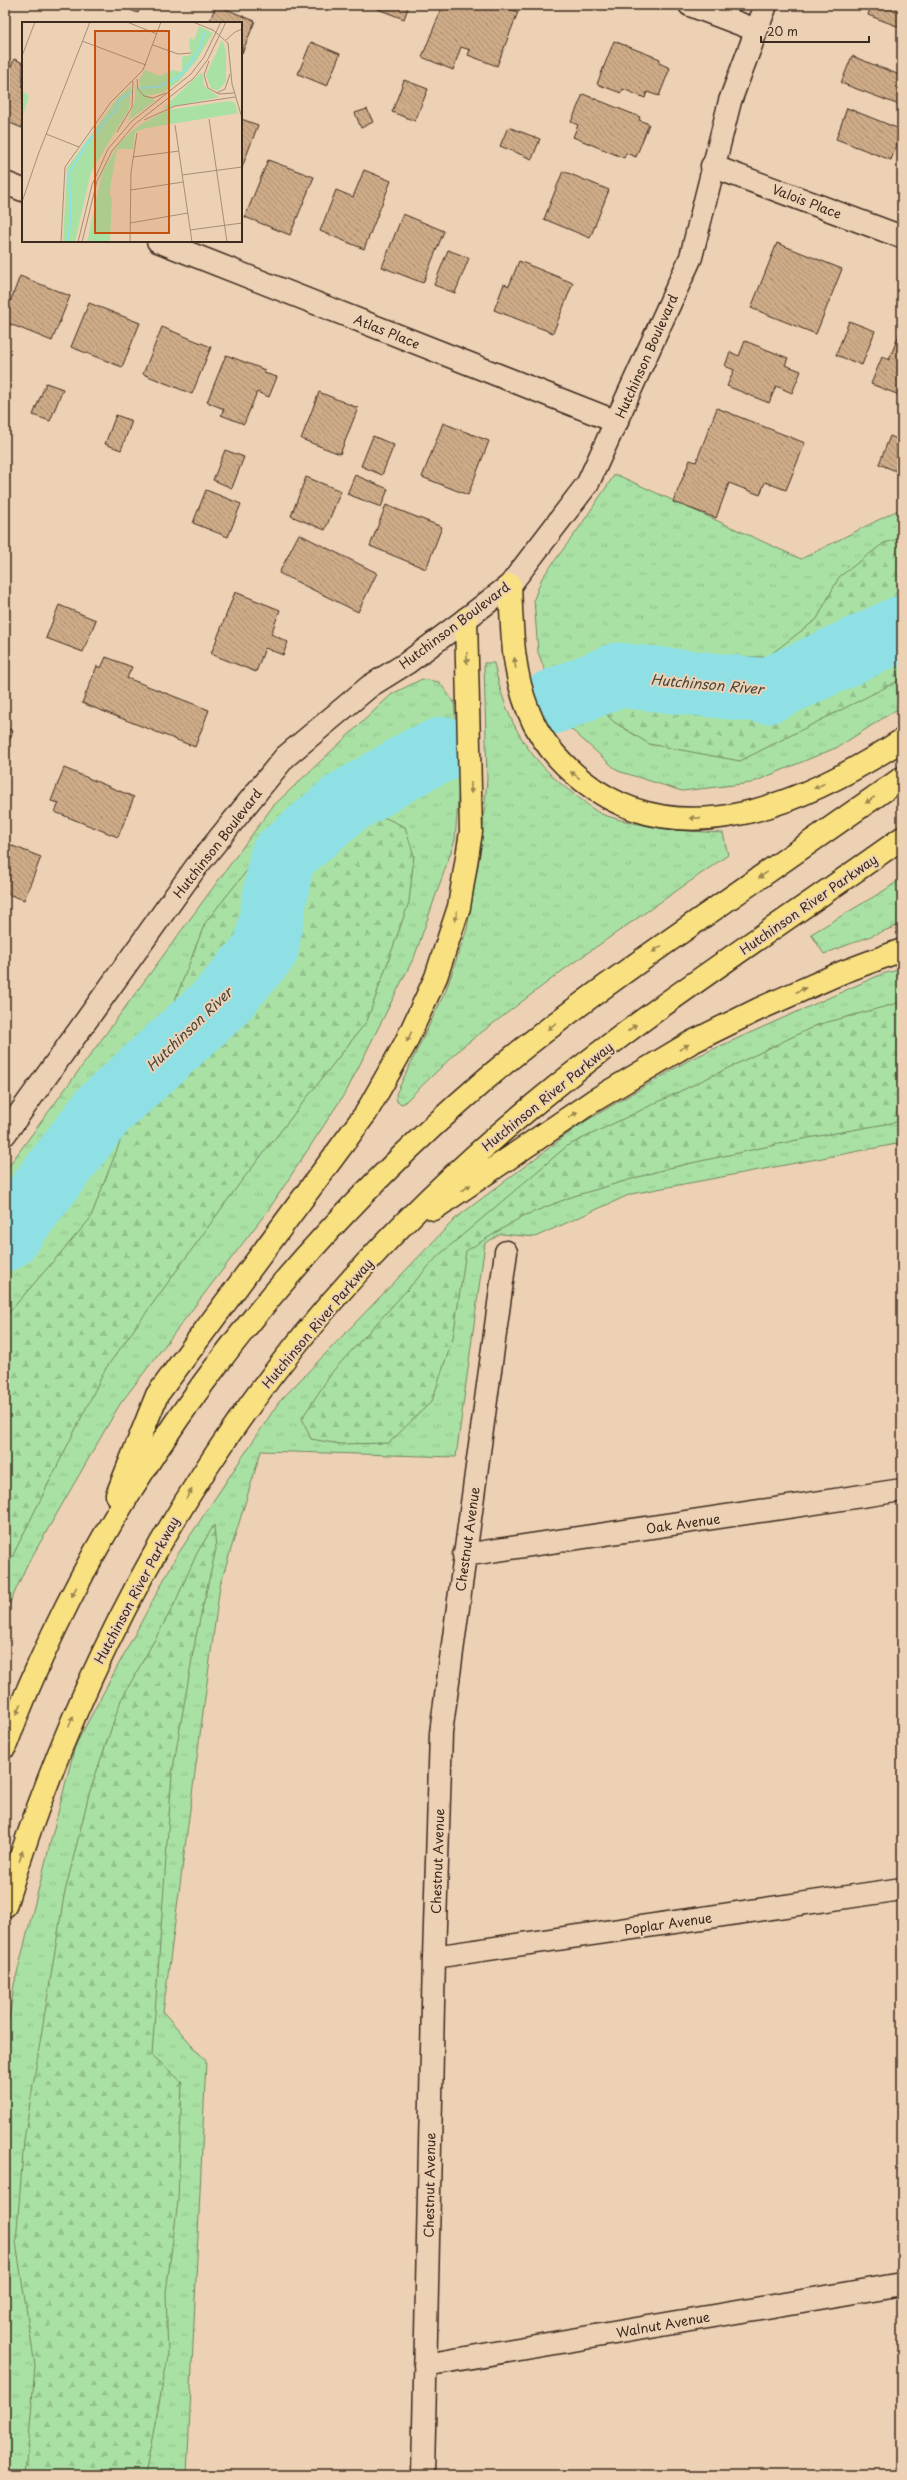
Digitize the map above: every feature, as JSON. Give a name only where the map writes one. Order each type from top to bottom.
[{"type":"highway","points":[[510,585],[516,669],[523,698],[533,722],[555,755],[568,769],[601,794],[637,810],[671,817],[714,818],[762,809],[788,800],[830,782],[902,740]]},
{"type":"highway","points":[[86,1571],[157,1395],[366,1113],[405,1044],[436,977],[460,901],[471,832],[466,619]]},
{"type":"highway","points":[[5,1747],[38,1665],[86,1571],[157,1449],[218,1365],[300,1262],[404,1153],[487,1078],[603,988],[902,778]]},
{"type":"highway","name":"Hutchinson River Parkway","points":[[5,1906],[25,1842],[60,1747],[120,1616],[173,1519],[256,1396],[326,1308],[387,1241],[482,1149],[580,1067],[646,1018],[902,838]]},
{"type":"highway","points":[[387,1241],[593,1100],[690,1043],[829,978],[902,950]]},
{"type":"street","points":[[690,5],[756,30]]},
{"type":"street","name":"Hutchinson Boulevard","points":[[5,1134],[196,867],[285,757],[370,686],[407,663],[510,585],[588,483],[617,422],[690,256],[730,101],[766,5]]},
{"type":"street","name":"Valois Place","points":[[712,166],[902,237]]},
{"type":"street","points":[[5,183],[22,190]]},
{"type":"street","name":"Atlas Place","points":[[161,242],[617,422]]},
{"type":"street","name":"Chestnut Avenue","points":[[423,2475],[434,1957],[441,1733],[506,1252]]},
{"type":"street","name":"Oak Avenue","points":[[464,1555],[902,1490]]},
{"type":"street","name":"Poplar Avenue","points":[[434,1957],[902,1890]]},
{"type":"street","name":"Walnut Avenue","points":[[425,2365],[902,2284]]},
{"type":"green space","points":[[615,474],[801,559],[902,508],[902,706],[838,747],[751,783],[682,791],[618,771],[564,723],[538,652],[534,599],[542,578],[579,528]]},
{"type":"green space","points":[[902,538],[902,679],[740,761],[649,744],[614,722],[605,713],[605,672],[695,656],[767,657],[817,619],[839,577],[884,543]]},
{"type":"green space","points":[[484,663],[494,663],[505,704],[522,740],[546,770],[561,784],[597,812],[604,815],[648,826],[723,833],[728,855],[570,965],[461,1048],[403,1104],[397,1102],[396,1094],[446,990],[467,929],[481,848],[487,779]]},
{"type":"green space","points":[[422,679],[439,682],[454,702],[460,773],[455,840],[415,955],[347,1090],[269,1209],[120,1404],[26,1567],[5,1614],[5,1171],[273,806],[392,694]]},
{"type":"green space","points":[[386,818],[405,827],[414,856],[409,902],[367,1021],[240,1183],[106,1368],[5,1571],[5,1317],[90,1219],[205,923],[268,844],[289,823]]},
{"type":"green space","points":[[902,878],[902,924],[824,954],[811,934],[885,890]]},
{"type":"green space","points":[[902,969],[902,1143],[631,1194],[535,1237],[501,1234],[485,1243],[456,1457],[261,1451],[220,1585],[163,2012],[206,2061],[187,2475],[5,2475],[5,2046],[14,1985],[75,1746],[176,1557],[279,1402],[456,1218],[581,1124],[689,1060],[882,974]]},
{"type":"green space","points":[[902,1002],[902,1121],[797,1140],[669,1168],[574,1196],[523,1216],[466,1251],[453,1338],[432,1401],[389,1443],[340,1444],[311,1439],[302,1418],[333,1371],[438,1256],[567,1146],[817,1025]]},
{"type":"green space","points":[[214,1525],[216,1549],[196,1636],[172,1774],[152,2055],[182,2082],[178,2201],[166,2292],[168,2357],[145,2475],[26,2475],[35,2366],[16,2242],[24,2140],[64,1896],[89,1794],[121,1700],[174,1605],[197,1553]]},
{"type":"building","points":[[118,5],[141,5],[138,13]]},
{"type":"building","points":[[216,5],[255,21],[242,53],[242,22],[209,22]]},
{"type":"building","points":[[276,5],[290,5],[288,10]]},
{"type":"building","points":[[367,5],[409,5],[404,19]]},
{"type":"building","points":[[443,5],[475,5],[486,9],[488,5],[499,5],[518,12],[497,66],[468,55],[470,50],[461,47],[453,70],[422,57]]},
{"type":"building","points":[[871,5],[902,5],[902,28],[868,15]]},
{"type":"building","points":[[614,41],[660,59],[659,63],[670,68],[659,96],[647,92],[645,98],[623,89],[621,93],[597,84]]},
{"type":"building","points":[[311,42],[340,54],[327,86],[298,74]]},
{"type":"building","points":[[852,56],[902,76],[902,106],[841,83]]},
{"type":"building","points":[[14,59],[22,63],[22,128],[5,121],[5,83]]},
{"type":"building","points":[[404,80],[428,89],[415,121],[392,112]]},
{"type":"building","points":[[583,94],[640,117],[639,120],[649,124],[636,157],[626,153],[624,158],[573,137],[578,125],[571,122]]},
{"type":"building","points":[[847,108],[902,130],[891,160],[836,139]]},
{"type":"building","points":[[367,109],[373,122],[361,128],[355,113]]},
{"type":"building","points":[[242,119],[258,125],[242,167]]},
{"type":"building","points":[[508,127],[540,139],[532,159],[500,146]]},
{"type":"building","points":[[268,160],[314,177],[290,235],[245,217]]},
{"type":"building","points":[[364,170],[391,181],[364,249],[320,231],[336,190],[353,197]]},
{"type":"building","points":[[563,171],[609,190],[590,238],[544,219]]},
{"type":"building","points":[[403,214],[444,231],[423,283],[382,267]]},
{"type":"building","points":[[777,243],[842,269],[816,334],[751,308]]},
{"type":"building","points":[[448,250],[469,258],[455,293],[434,285]]},
{"type":"building","points":[[519,261],[573,283],[553,333],[494,310],[504,284],[509,286]]},
{"type":"building","points":[[20,276],[70,296],[52,341],[5,322],[5,315]]},
{"type":"building","points":[[89,303],[140,323],[122,367],[71,347]]},
{"type":"building","points":[[849,321],[875,331],[862,365],[836,355]]},
{"type":"building","points":[[162,327],[211,347],[192,394],[143,374]]},
{"type":"building","points":[[902,327],[902,396],[871,384],[882,357],[889,360]]},
{"type":"building","points":[[745,341],[788,358],[785,365],[801,371],[792,393],[776,386],[769,403],[727,386],[734,370],[725,366],[730,352],[739,356]]},
{"type":"building","points":[[226,355],[265,370],[264,373],[277,377],[269,397],[257,392],[244,424],[221,415],[224,409],[207,402]]},
{"type":"building","points":[[46,383],[63,389],[50,421],[33,415]]},
{"type":"building","points":[[319,392],[358,408],[340,454],[301,439]]},
{"type":"building","points":[[717,408],[805,443],[786,490],[765,482],[760,495],[729,483],[716,518],[673,502],[690,460],[696,462]]},
{"type":"building","points":[[116,415],[132,421],[121,450],[105,444]]},
{"type":"building","points":[[443,423],[489,441],[468,495],[422,477]]},
{"type":"building","points":[[373,436],[394,445],[382,475],[361,466]]},
{"type":"building","points":[[890,436],[902,441],[901,473],[879,464]]},
{"type":"building","points":[[225,450],[244,457],[232,488],[213,480]]},
{"type":"building","points":[[355,475],[388,489],[381,507],[347,494]]},
{"type":"building","points":[[306,477],[341,491],[325,530],[291,516]]},
{"type":"building","points":[[206,490],[241,504],[228,537],[193,523]]},
{"type":"building","points":[[386,505],[442,527],[426,569],[370,546]]},
{"type":"building","points":[[299,534],[377,573],[358,612],[279,573]]},
{"type":"building","points":[[235,592],[280,610],[271,634],[288,642],[283,655],[265,648],[256,672],[211,654]]},
{"type":"building","points":[[59,605],[96,620],[83,652],[46,638]]},
{"type":"building","points":[[106,657],[132,667],[127,678],[209,710],[195,747],[82,703],[97,666],[101,668]]},
{"type":"building","points":[[5,727],[13,731],[5,752]]},
{"type":"building","points":[[64,768],[134,797],[118,837],[55,812],[59,803],[51,801]]},
{"type":"building","points":[[5,843],[41,857],[24,900],[5,893]]},
{"type":"waterway","name":"Hutchinson River","points":[[552,702],[618,675],[767,691],[902,628]]},
{"type":"waterway","name":"Hutchinson River","points":[[5,1239],[103,1110],[219,1004],[266,949],[282,857],[344,804],[420,759],[444,749]]}]
